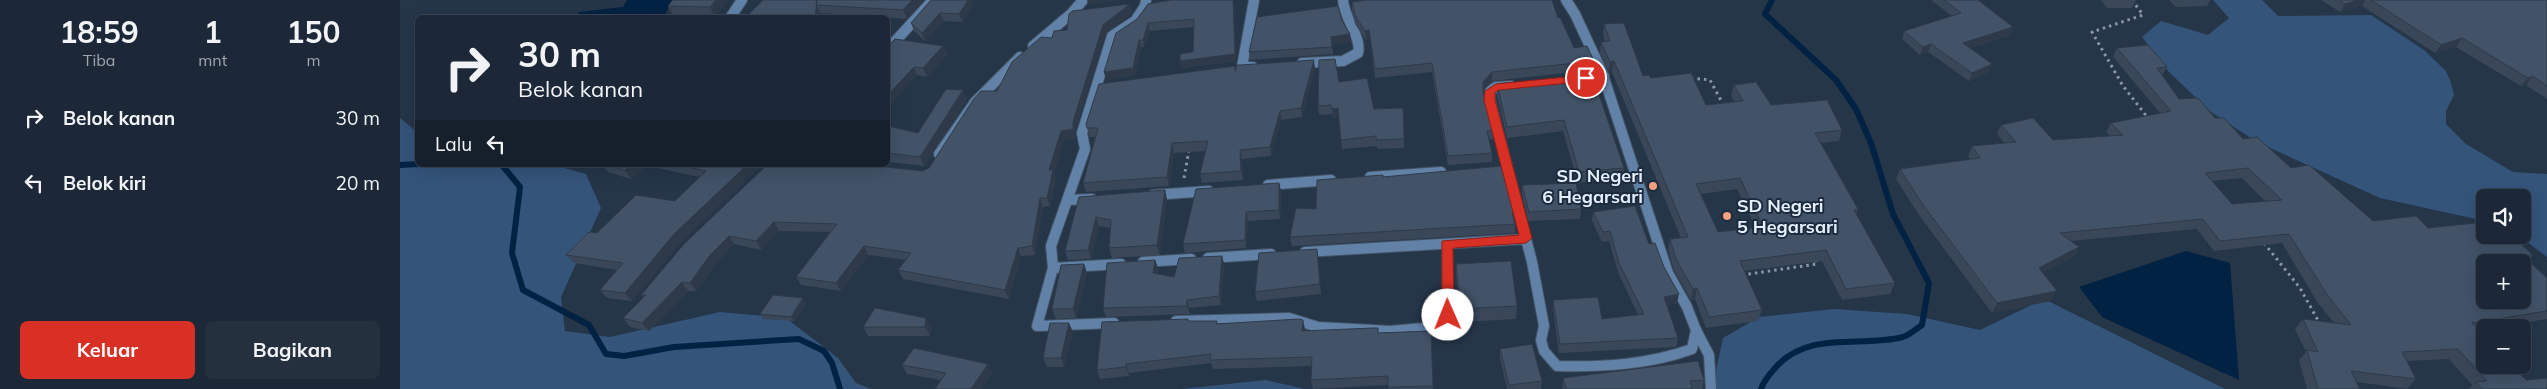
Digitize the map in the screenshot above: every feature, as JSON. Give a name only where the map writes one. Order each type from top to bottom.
[{"type":"street","points":[[732,15],[742,0]]},
{"type":"street","points":[[890,47],[933,0]]},
{"type":"street","points":[[935,161],[971,104],[992,80],[1077,13],[1083,0]]},
{"type":"street","points":[[1254,0],[1237,68],[1261,66]]},
{"type":"street","points":[[1289,64],[1358,56],[1362,46],[1349,27],[1343,0]]},
{"type":"street","points":[[1566,0],[1585,34],[1604,76],[1625,147],[1660,243],[1668,273],[1687,307],[1709,355],[1711,389]]},
{"type":"street","points":[[1124,323],[1037,326],[1053,268],[1051,246],[1085,149],[1082,133],[1101,86],[1112,36],[1135,21],[1146,4]]},
{"type":"street","points":[[1574,79],[1604,76]]},
{"type":"street","points":[[1526,84],[1496,87],[1490,91],[1490,100],[1503,168],[1526,238],[1544,326],[1541,340],[1544,351],[1557,366],[1586,367],[1673,357],[1692,349],[1696,330]]},
{"type":"street","points":[[1362,178],[1450,172]]},
{"type":"street","points":[[1257,186],[1343,179]]},
{"type":"street","points":[[1144,196],[1219,190]]},
{"type":"street","points":[[1068,200],[1106,198]]},
{"type":"street","points":[[1053,268],[1526,238]]},
{"type":"street","points":[[1163,322],[1289,318],[1318,327],[1390,331],[1446,326],[1448,315],[1446,244]]},
{"type":"path","points":[[2132,0],[2143,15],[2092,32],[2123,86],[2150,120]]},
{"type":"path","points":[[1688,78],[1698,77],[1710,80],[1728,115]]},
{"type":"path","points":[[1182,193],[1190,147]]},
{"type":"path","points":[[2263,242],[2300,288],[2322,328]]},
{"type":"path","points":[[1741,276],[1817,264],[1813,256]]},
{"type":"shaded area","points":[[627,0],[672,0],[665,15],[578,15],[579,12],[623,7]]},
{"type":"shaded area","points":[[2213,0],[2262,0],[2278,16],[2371,15],[2424,50],[2446,71],[2451,83],[2454,95],[2446,111],[2446,124],[2466,144],[2513,172],[2547,174],[2547,257],[2530,244],[2531,189],[2476,189],[2476,219],[2380,198],[2257,142],[2211,112],[2169,72],[2142,37],[2161,21],[2208,35],[2229,18]]},
{"type":"shaded area","points":[[400,118],[415,130],[415,167],[560,167],[586,174],[601,208],[561,297],[565,331],[610,337],[720,312],[786,318],[838,358],[856,383],[871,389],[400,389]]},
{"type":"shaded area","points":[[2186,251],[2230,263],[2239,380],[2102,317],[2079,287]]},
{"type":"shaded area","points":[[2044,299],[2225,389],[1712,389],[1723,338],[1759,317],[1834,309],[1907,314],[1980,330]]},
{"type":"shaded area","points":[[1266,380],[1305,389],[1181,389]]},
{"type":"building","points":[[673,0],[716,0],[710,7],[668,6]]},
{"type":"building","points":[[763,0],[912,0],[903,10],[816,5],[815,15],[748,15]]},
{"type":"building","points":[[931,0],[968,0],[959,14],[940,13],[922,33],[911,23]]},
{"type":"building","points":[[1171,0],[1233,0],[1235,54],[1180,61],[1180,54],[1193,52],[1194,19],[1148,23],[1143,40],[1139,40],[1133,68],[1104,72],[1116,33],[1137,19],[1148,4]]},
{"type":"building","points":[[1366,0],[1552,0],[1558,18],[1560,17],[1574,48],[1587,46],[1594,61],[1492,72],[1483,82],[1483,92],[1493,130],[1487,131],[1492,153],[1448,156],[1432,63],[1375,69],[1369,30],[1365,31],[1355,15],[1352,2]]},
{"type":"building","points":[[1944,0],[1978,0],[2013,27],[1963,43],[1992,64],[1972,73],[1931,44],[1923,47],[1904,31],[1961,13]]},
{"type":"building","points":[[2339,0],[2358,0],[2345,4]]},
{"type":"building","points":[[2371,0],[2547,0],[2547,86],[2533,76],[2528,78],[2462,38],[2441,45]]},
{"type":"building","points":[[1130,4],[1103,25],[1073,122],[1073,129],[1061,131],[1049,170],[1053,170],[1047,198],[1040,198],[1032,246],[1018,248],[1005,290],[898,270],[911,253],[864,246],[836,283],[796,277],[837,224],[774,222],[756,241],[729,236],[710,255],[690,283],[682,282],[642,323],[623,318],[646,295],[641,295],[684,244],[765,167],[886,167],[922,171],[929,168],[973,100],[981,91],[997,91],[1012,62],[1041,37],[1052,38],[1054,31],[1067,30],[1069,14],[1072,11]]},
{"type":"building","points":[[1338,6],[1342,21],[1350,34],[1331,37],[1332,47],[1249,52],[1257,17]]},
{"type":"building","points":[[1624,23],[1643,76],[1649,75],[1651,78],[1691,73],[1706,105],[1743,101],[1734,85],[1756,82],[1771,105],[1827,100],[1842,130],[1815,133],[1858,209],[1854,210],[1895,283],[1846,289],[1826,250],[1740,261],[1762,310],[1709,317],[1697,288],[1693,289],[1676,259],[1670,239],[1688,237],[1614,61],[1610,62],[1601,42],[1610,41],[1604,24]],"holes":[[[1740,178],[1763,227],[1718,232],[1696,184]]]},
{"type":"building","points":[[895,39],[943,46],[923,68],[914,67],[890,93],[890,44]]},
{"type":"building","points":[[2148,45],[2167,67],[2157,68],[2179,99],[2198,98],[2215,118],[2224,118],[2243,139],[2257,137],[2291,168],[2309,165],[2373,221],[2416,216],[2428,228],[2476,223],[2476,244],[2521,244],[2533,255],[2476,254],[2476,309],[2531,309],[2531,263],[2547,278],[2547,311],[2497,319],[2476,319],[2476,322],[2472,323],[2476,327],[2476,369],[2458,349],[2402,352],[2416,379],[2351,371],[2360,389],[2318,389],[2307,350],[2318,352],[2303,319],[2351,325],[2326,293],[2289,234],[2220,241],[2203,219],[2060,233],[2079,247],[2039,268],[2057,291],[1997,303],[1923,205],[1900,169],[1980,158],[1972,146],[2016,142],[2001,125],[2033,118],[2053,140],[2123,135],[2111,123],[2171,111],[2117,48]],"holes":[[[2248,168],[2282,200],[2232,204],[2205,173]]]},
{"type":"building","points":[[1335,59],[1339,82],[1367,78],[1374,109],[1403,108],[1404,139],[1376,140],[1376,136],[1341,140],[1338,108],[1332,109],[1331,105],[1318,106],[1319,60]]},
{"type":"building","points":[[1314,60],[1301,108],[1280,111],[1270,147],[1240,150],[1241,171],[1200,174],[1208,141],[1172,143],[1167,177],[1083,183],[1098,128],[1087,128],[1086,124],[1099,84],[1235,66],[1235,71],[1237,65]]},
{"type":"building","points":[[1592,74],[1624,168],[1579,172],[1564,120],[1507,127],[1497,84]]},
{"type":"building","points":[[946,89],[963,90],[920,157],[890,153],[890,126],[918,133]]},
{"type":"building","points":[[1501,166],[1515,213],[1512,213],[1515,224],[1290,237],[1296,208],[1316,209],[1317,180],[1383,175],[1383,177]]},
{"type":"building","points":[[614,167],[629,167],[625,170]]},
{"type":"building","points":[[687,167],[745,167],[674,234],[625,293],[600,290],[623,263],[566,255],[589,232],[597,233],[636,195],[675,201],[706,171]]},
{"type":"building","points":[[1279,183],[1279,210],[1246,212],[1245,240],[1183,244],[1196,189]]},
{"type":"building","points":[[1576,183],[1581,209],[1529,212],[1522,185]]},
{"type":"building","points":[[1165,190],[1157,245],[1109,248],[1111,220],[1096,217],[1088,250],[1065,251],[1079,197]]},
{"type":"building","points":[[1635,206],[1649,244],[1655,243],[1664,267],[1679,294],[1664,297],[1678,338],[1560,344],[1553,300],[1598,297],[1602,319],[1644,314],[1619,263],[1610,231],[1603,232],[1593,212]]},
{"type":"building","points":[[1317,249],[1320,284],[1255,292],[1259,253]]},
{"type":"building","points":[[1222,256],[1219,296],[1187,300],[1187,306],[1103,308],[1107,263],[1155,260],[1153,273],[1174,277],[1179,258]]},
{"type":"building","points":[[1511,261],[1517,306],[1460,309],[1456,264]]},
{"type":"building","points":[[1084,264],[1073,309],[1052,309],[1061,265]]},
{"type":"building","points":[[773,295],[803,298],[791,317],[760,314]]},
{"type":"building","points":[[875,308],[926,318],[925,327],[863,327]]},
{"type":"building","points":[[1188,319],[1188,321],[1217,321],[1216,324],[1299,319],[1303,320],[1302,331],[1378,328],[1378,333],[1431,331],[1433,386],[1388,387],[1388,376],[1311,380],[1312,357],[1210,360],[1211,354],[1126,364],[1126,367],[1097,370],[1102,322]]},
{"type":"building","points":[[1050,323],[1069,323],[1061,358],[1043,358]]},
{"type":"building","points":[[1532,344],[1542,381],[1509,385],[1500,349]]},
{"type":"building","points":[[914,348],[988,364],[971,389],[935,389],[946,373],[902,365]]},
{"type":"building","points":[[1698,361],[1704,380],[1690,381],[1692,389],[1566,389],[1563,378]]},
{"type":"building","points":[[2481,374],[2520,374],[2526,380],[2547,378],[2547,389],[2482,389],[2476,382],[2487,381]]},
{"type":"waterway","points":[[1761,389],[1765,380],[1776,367],[1789,356],[1804,348],[1836,342],[1887,340],[1903,337],[1910,333],[1922,325],[1929,283],[1893,214],[1871,143],[1856,109],[1836,80],[1765,14],[1772,0]]},
{"type":"waterway","points":[[400,165],[415,164]]},
{"type":"waterway","points":[[504,167],[520,187],[512,253],[523,290],[589,325],[606,354],[624,356],[674,347],[799,339],[824,351],[832,363],[840,389]]},
{"type":"place","name":"SD Negeri 6 Hegarsari","points":[[1653,186]]},
{"type":"place","name":"SD Negeri 5 Hegarsari","points":[[1727,216]]},
{"type":"route","points":[[1448,315],[1446,244],[1526,238],[1490,100],[1490,91],[1496,87],[1586,78]]}]
